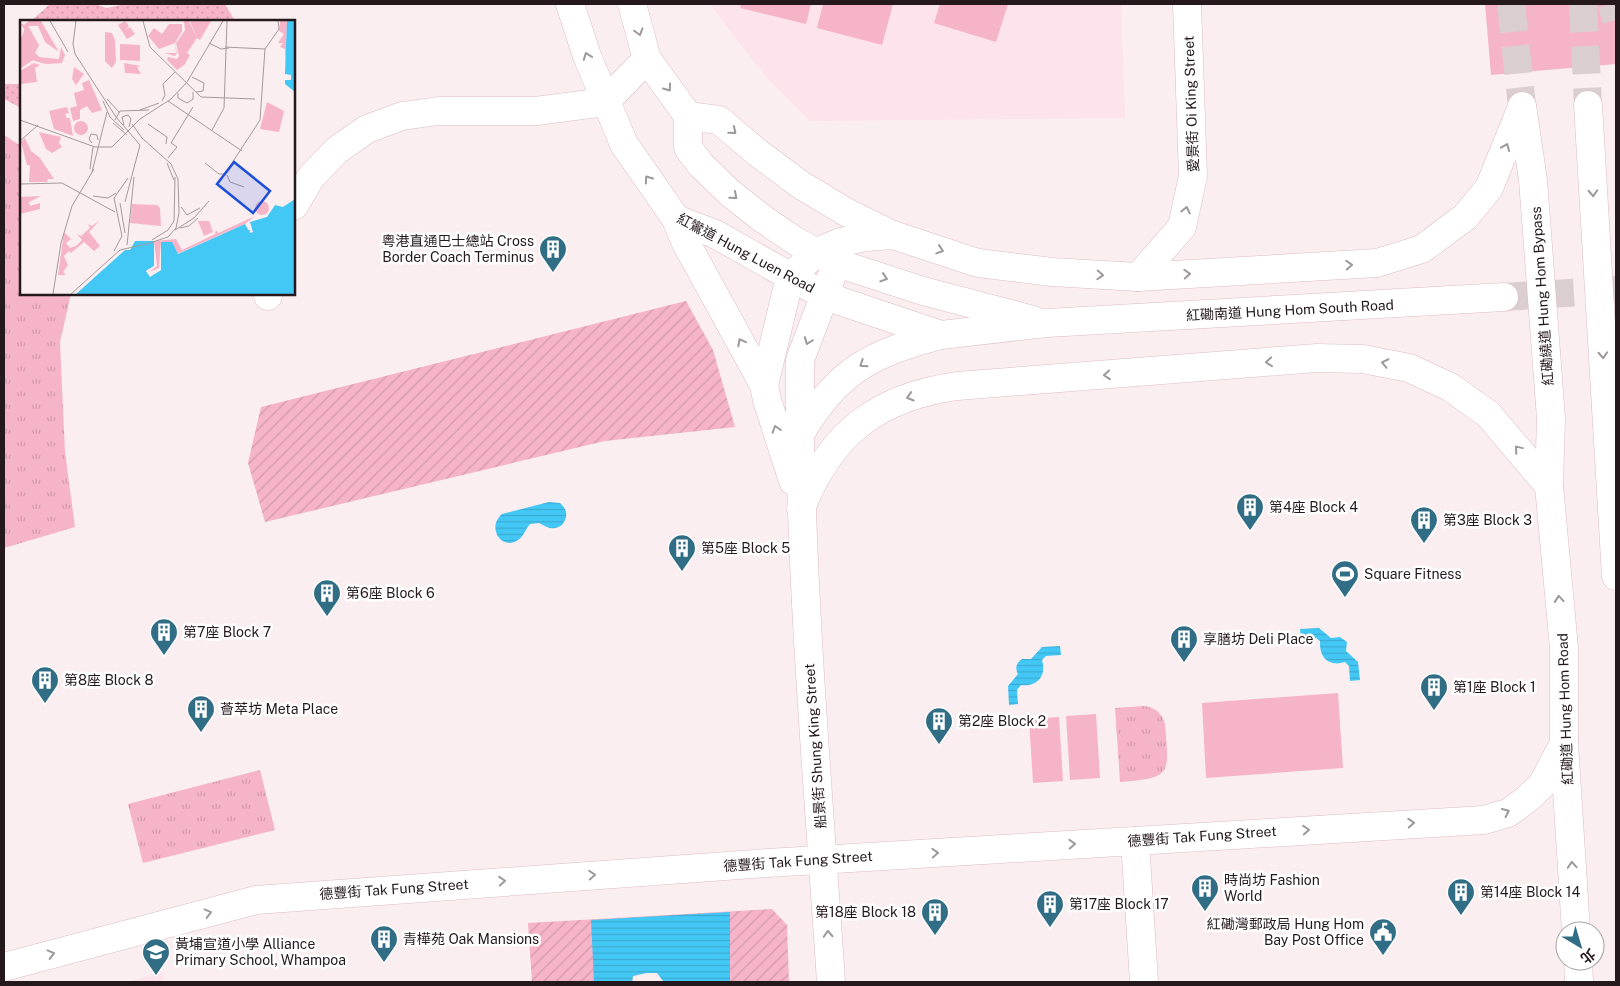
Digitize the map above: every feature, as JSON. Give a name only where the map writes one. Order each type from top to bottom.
[{"type":"street","name":"紅鸞道 Hung Luen Road","points":[[570,4],[586,56],[604,102],[624,144],[676,219],[715,234],[825,296],[941,335],[1047,323],[1075,322]]},
{"type":"street","points":[[632,4],[647,59],[688,116],[719,120],[758,153],[801,184],[846,212],[893,236],[978,262],[1052,272],[1138,277]]},
{"type":"street","name":"愛景街 Oi King Street","points":[[1138,277],[1182,227],[1194,176],[1188,4]]},
{"type":"street","points":[[295,204],[311,177],[337,150],[368,130],[402,116],[439,111],[536,112],[604,102],[647,59]]},
{"type":"street","points":[[1588,105],[1613,463],[1616,576]]},
{"type":"street","name":"紅磡繞道 Hung Hom Bypass","points":[[1138,277],[1377,263],[1422,249],[1465,217],[1489,188],[1522,106],[1533,180],[1551,418],[1549,486]]},
{"type":"street","name":"紅鸞道 Hung Luen Road","points":[[688,116],[688,148],[701,165],[730,193],[763,219],[798,242],[827,258],[923,291],[1047,323]]},
{"type":"street","points":[[676,219],[686,243],[764,384]]},
{"type":"street","points":[[764,384],[790,277],[827,258],[841,242],[866,237],[893,236]]},
{"type":"street","name":"船景街 Shung King Street","points":[[827,258],[825,296],[800,360],[800,434],[801,509],[808,644],[831,982]]},
{"type":"street","name":"紅磡南道 Hung Hom South Road","points":[[1075,322],[1504,298]]},
{"type":"street","points":[[800,434],[814,410],[832,388],[854,370],[873,358],[906,344],[941,335]]},
{"type":"street","points":[[801,509],[810,485],[824,462],[840,442],[859,424],[880,409],[931,390],[957,386],[1317,358],[1363,359],[1409,368],[1450,387],[1488,414],[1549,486]]},
{"type":"street","name":"船景街 Shung King Street","points":[[764,384],[767,400],[801,509]]},
{"type":"street","name":"紅磡道 Hung Hom Road","points":[[1549,486],[1564,648],[1564,742],[1575,921]]},
{"type":"street","name":"德豐街 Tak Fung Street","points":[[4,967],[256,900],[543,878],[1484,820],[1508,813],[1542,785],[1564,742]]},
{"type":"street","points":[[1135,841],[1144,982]]},
{"type":"shaded area","points":[[711,4],[1121,4],[1125,118],[810,121],[765,76]]},
{"type":"shaded area","name":"黃埔宣道小學 Alliance Primary School, Whampoa","points":[[163,972],[164,982],[124,982],[135,980]]},
{"type":"green space","points":[[50,4],[95,4],[107,8],[125,4],[225,4],[234,20],[32,20]]},
{"type":"green space","points":[[741,4],[811,4],[806,24],[740,8]]},
{"type":"green space","points":[[823,4],[893,4],[882,45],[817,28]]},
{"type":"green space","points":[[940,4],[1008,4],[996,42],[934,23]]},
{"type":"green space","points":[[1485,4],[1616,4],[1616,64],[1491,75]]},
{"type":"green space","points":[[4,84],[20,84],[20,107],[4,99]]},
{"type":"green space","points":[[4,135],[20,145],[20,295],[71,295],[60,342],[65,452],[75,527],[4,548]]},
{"type":"green space","points":[[686,301],[713,350],[735,427],[605,441],[265,522],[248,463],[261,407]]},
{"type":"green space","points":[[1338,693],[1343,768],[1206,778],[1202,703]]},
{"type":"green space","points":[[1143,706],[1154,709],[1164,720],[1167,754],[1164,770],[1159,775],[1150,778],[1120,782],[1115,708]]},
{"type":"green space","points":[[1096,714],[1100,778],[1070,780],[1066,716]]},
{"type":"green space","points":[[1059,717],[1063,781],[1033,783],[1029,719]]},
{"type":"green space","points":[[260,770],[275,830],[143,863],[128,804]]},
{"type":"green space","points":[[772,909],[787,925],[789,982],[664,982],[657,973],[646,973],[633,976],[632,982],[532,982],[528,923]]},
{"type":"water","points":[[549,502],[560,503],[565,508],[566,516],[559,527],[548,527],[539,523],[530,524],[523,535],[512,543],[506,543],[498,536],[496,531],[497,520],[502,514]]},
{"type":"water","points":[[1319,628],[1331,638],[1340,637],[1347,642],[1346,651],[1358,662],[1360,680],[1350,681],[1349,666],[1345,662],[1334,663],[1326,660],[1321,652],[1320,641],[1316,638],[1301,639],[1300,629]]},
{"type":"water","points":[[1060,646],[1061,655],[1046,656],[1042,660],[1043,671],[1039,679],[1032,684],[1021,685],[1017,690],[1018,704],[1009,705],[1008,686],[1018,674],[1016,668],[1018,662],[1022,659],[1031,659],[1042,647]]},
{"type":"water","points":[[730,912],[730,982],[664,982],[657,973],[646,973],[633,976],[632,982],[594,982],[591,920]]},
{"type":"tunnel","points":[[1511,4],[1522,106]]},
{"type":"tunnel","points":[[1583,4],[1588,105]]},
{"type":"tunnel","points":[[1612,4],[1616,20]]},
{"type":"tunnel","points":[[1504,297],[1616,290]]},
{"type":"place","name":"粵港直通巴士總站 Cross Border Coach Terminus","points":[[553,273]]},
{"type":"place","name":"第4座 Block 4","points":[[1250,531]]},
{"type":"place","name":"第3座 Block 3","points":[[1424,544]]},
{"type":"place","name":"第5座 Block 5","points":[[682,572]]},
{"type":"place","name":"Square Fitness","points":[[1345,598]]},
{"type":"place","name":"第6座 Block 6","points":[[327,617]]},
{"type":"place","name":"第7座 Block 7","points":[[164,656]]},
{"type":"place","name":"享膳坊 Deli Place","points":[[1184,663]]},
{"type":"place","name":"第8座 Block 8","points":[[45,704]]},
{"type":"place","name":"第1座 Block 1","points":[[1434,711]]},
{"type":"place","name":"薈萃坊 Meta Place","points":[[201,733]]},
{"type":"place","name":"第2座 Block 2","points":[[939,745]]},
{"type":"place","name":"時尚坊 Fashion World","points":[[1205,912]]},
{"type":"place","name":"第14座 Block 14","points":[[1461,916]]},
{"type":"place","name":"第17座 Block 17","points":[[1050,928]]},
{"type":"place","name":"第18座 Block 18","points":[[935,936]]},
{"type":"place","name":"紅磡灣郵政局 Hung Hom Bay Post Office","points":[[1383,956]]},
{"type":"place","name":"青樺苑 Oak Mansions","points":[[384,963]]},
{"type":"place","name":"黃埔宣道小學 Alliance Primary School, Whampoa","points":[[156,976]]}]
